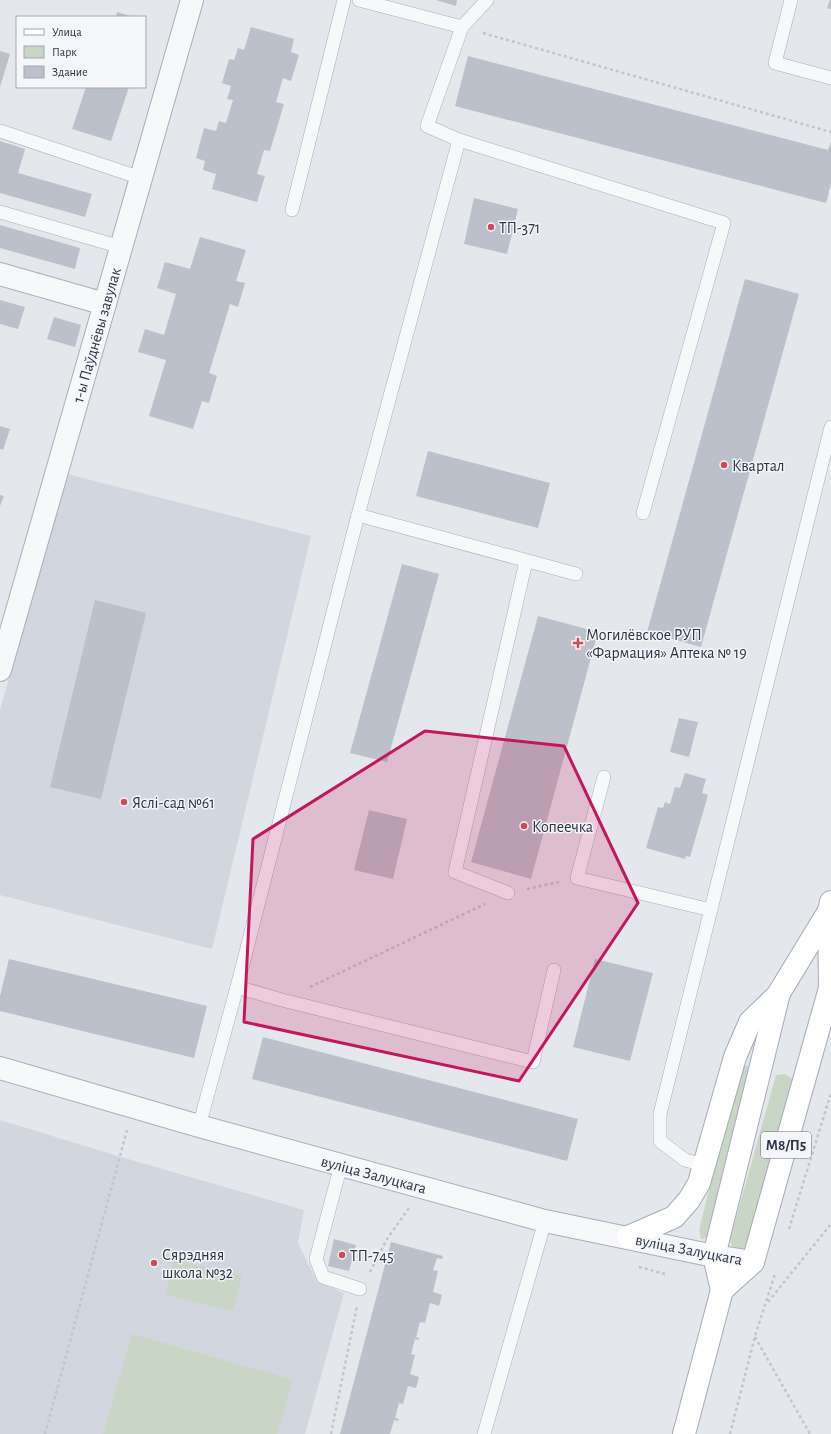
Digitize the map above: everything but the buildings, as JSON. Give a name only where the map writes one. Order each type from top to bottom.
[{"type":"main road","points":[[628,1237],[674,1217],[685,1205],[699,1183],[735,1057],[750,1022],[780,993],[830,907]]},
{"type":"main road","name":"М8/П5","points":[[753,1262],[830,988],[830,907]]},
{"type":"main road","points":[[684,1434],[722,1290],[714,1256],[780,993]]},
{"type":"main road","points":[[722,1290],[753,1262]]},
{"type":"street","name":"1-ы Паўднёвы завулак","points":[[0,670],[192,0]]},
{"type":"street","points":[[0,274],[105,304]]},
{"type":"street","name":"вуліца Залуцкага","points":[[0,1068],[199,1126],[545,1221],[714,1256],[753,1262]]},
{"type":"lane","points":[[292,210],[344,0]]},
{"type":"lane","points":[[359,0],[462,27]]},
{"type":"lane","points":[[487,0],[462,27],[427,126],[459,140],[724,223],[643,513]]},
{"type":"lane","points":[[791,0],[775,63],[831,78]]},
{"type":"lane","points":[[0,130],[141,178]]},
{"type":"lane","points":[[199,1126],[237,987],[358,515],[459,140]]},
{"type":"lane","points":[[0,212],[121,247]]},
{"type":"lane","points":[[704,1165],[685,1160],[660,1141],[660,1114],[831,427]]},
{"type":"lane","points":[[358,515],[576,574]]},
{"type":"lane","points":[[508,893],[455,872],[526,561]]},
{"type":"lane","points":[[604,777],[577,878],[711,910]]},
{"type":"lane","points":[[237,987],[282,1000],[533,1062],[554,970]]},
{"type":"lane","points":[[341,1165],[316,1260],[323,1277],[360,1290]]},
{"type":"lane","points":[[484,1434],[545,1221]]},
{"type":"path","points":[[462,27],[831,132]]},
{"type":"path","points":[[282,1000],[508,893],[577,878]]},
{"type":"path","points":[[45,1434],[129,1125]]},
{"type":"path","points":[[766,1304],[831,1224]]},
{"type":"path","points":[[636,1266],[665,1274]]},
{"type":"path","points":[[755,1336],[810,1434]]},
{"type":"highlighted area","points":[[425,731],[564,746],[638,903],[519,1081],[244,1022],[253,839]]},
{"type":"shaded area","name":"Яслі-сад №61","points":[[67,474],[311,536],[212,949],[0,895],[0,710]]},
{"type":"shaded area","name":"Сярэдняя школа №32","points":[[0,1120],[304,1210],[298,1243],[317,1282],[344,1293],[305,1434],[0,1434]]},
{"type":"green space","points":[[747,1065],[752,1077],[711,1238],[701,1239],[699,1230],[739,1071]]},
{"type":"green space","points":[[785,1074],[793,1079],[786,1110],[746,1249],[733,1249],[730,1240],[776,1075]]},
{"type":"green space","points":[[174,1260],[242,1276],[233,1311],[166,1295]]},
{"type":"green space","points":[[132,1334],[293,1380],[277,1434],[103,1434]]},
{"type":"place","name":"ТП-371","points":[[491,227]]},
{"type":"place","name":"Квартал","points":[[724,465]]},
{"type":"place","name":"Могилёвское РУП «Фармация» Аптека № 19","points":[[578,643]]},
{"type":"place","name":"Яслі-сад №61","points":[[124,802]]},
{"type":"place","name":"Копеечка","points":[[524,826]]},
{"type":"place","name":"ТП-745","points":[[342,1255]]},
{"type":"place","name":"Сярэдняя школа №32","points":[[154,1263]]}]
